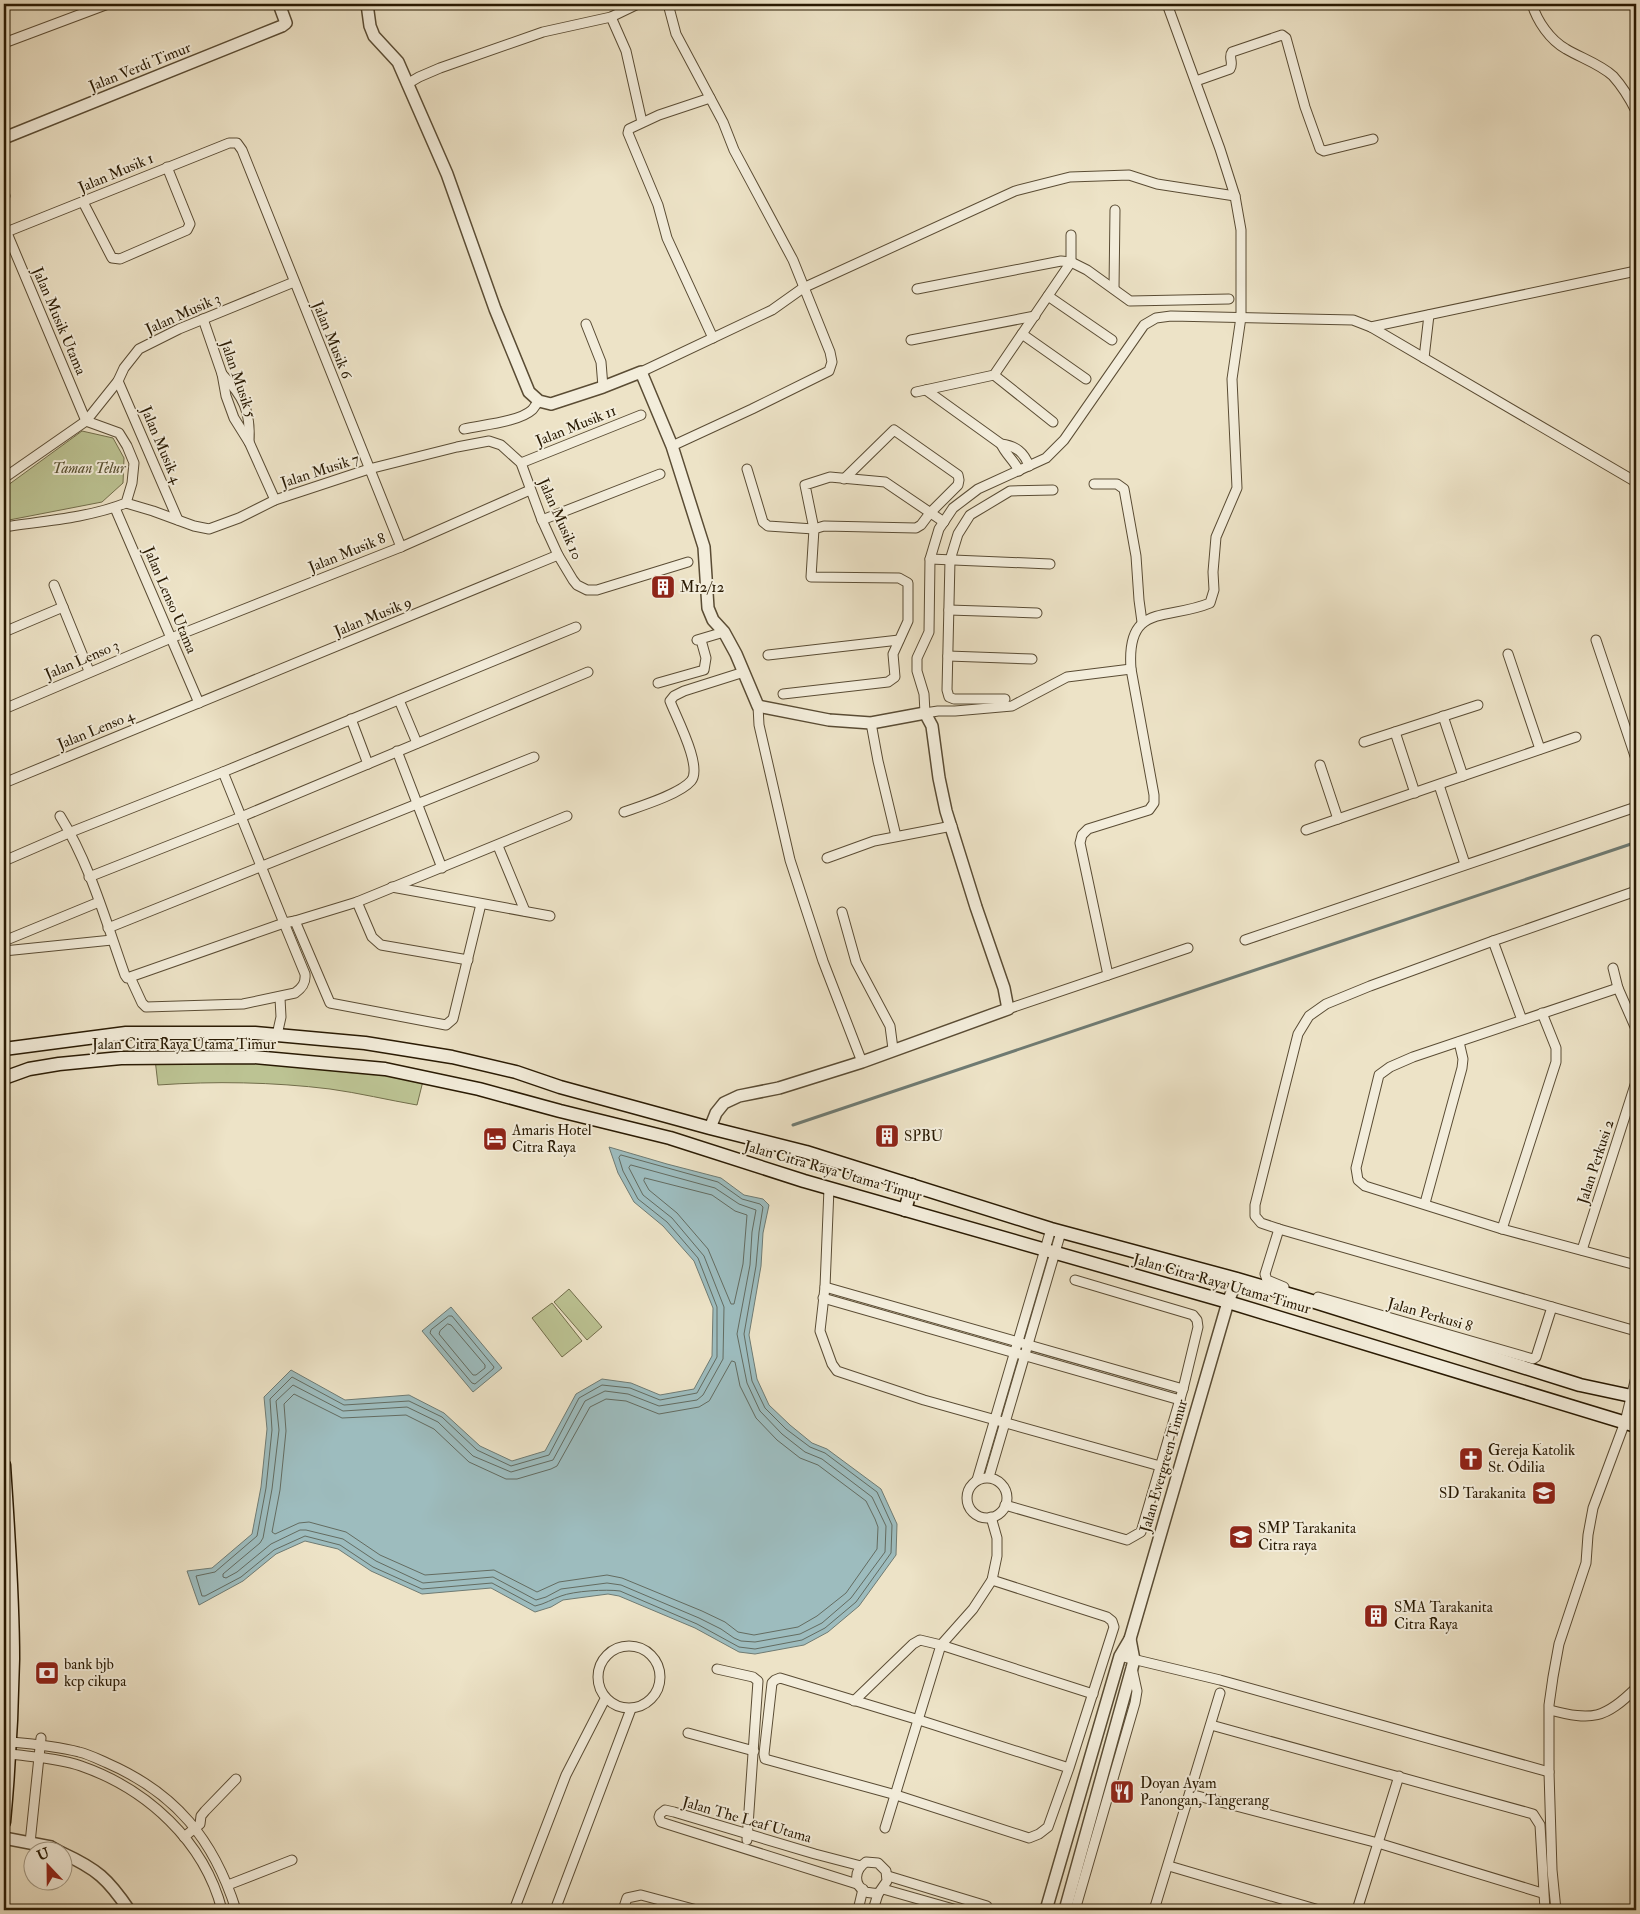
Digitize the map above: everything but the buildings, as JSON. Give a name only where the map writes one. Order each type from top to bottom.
[{"type":"main road","name":"Jalan Citra Raya Utama Timur","points":[[4,1049],[126,1033],[255,1033],[365,1042],[432,1053],[516,1072],[560,1087],[806,1152],[1056,1230],[1237,1279],[1580,1385],[1634,1396]]},
{"type":"main road","name":"Jalan Citra Raya Utama Timur","points":[[4,1078],[30,1069],[112,1059],[253,1057],[385,1069],[479,1089],[670,1138],[829,1188],[1228,1302],[1630,1424]]},
{"type":"main road","points":[[552,1109],[560,1087]]},
{"type":"main road","points":[[905,1210],[912,1185]]},
{"type":"main road","points":[[1446,1368],[1453,1345]]},
{"type":"main road","points":[[4,1465],[12,1602],[13,1658],[10,1748],[4,1822]]},
{"type":"street","points":[[4,43],[108,4]]},
{"type":"street","name":"Jalan Verdi Timur","points":[[4,138],[282,26],[286,23],[280,4]]},
{"type":"street","points":[[367,4],[370,26],[374,36],[398,62],[447,174],[495,310],[529,392],[539,401],[551,404],[641,372],[772,310],[803,288],[1015,191],[1070,177],[1129,175],[1157,184],[1235,196]]},
{"type":"street","points":[[408,84],[440,68],[543,32],[611,16],[623,8],[638,4]]},
{"type":"street","points":[[668,4],[676,34],[710,98],[739,159],[793,260],[830,352],[832,367],[829,371],[672,446]]},
{"type":"street","points":[[1108,975],[1080,844],[1082,835],[1088,829],[1149,810],[1154,803],[1131,669],[1130,650],[1135,632],[1142,622],[1151,617],[1201,607],[1210,603],[1214,590],[1213,572],[1216,537],[1237,488],[1232,379],[1241,317],[1241,230],[1235,196],[1220,148],[1167,4]]},
{"type":"street","points":[[1532,4],[1546,32],[1564,48],[1591,62],[1612,76],[1629,98],[1636,111]]},
{"type":"street","points":[[611,16],[626,51],[642,122]]},
{"type":"street","points":[[1196,81],[1230,70],[1232,65],[1230,56],[1232,52],[1282,35],[1286,38],[1305,107],[1320,149],[1324,151],[1373,139]]},
{"type":"street","points":[[710,98],[642,122],[629,129],[628,133],[658,205],[667,238],[712,338]]},
{"type":"street","name":"Jalan Musik 1","points":[[5,230],[83,202],[229,143],[237,144]]},
{"type":"street","name":"Jalan Musik 6","points":[[237,144],[242,150],[401,546]]},
{"type":"street","points":[[83,202],[112,258],[120,259],[189,228],[190,224],[167,167]]},
{"type":"street","points":[[1114,289],[1115,210]]},
{"type":"street","name":"Jalan Musik Utama","points":[[5,230],[86,421]]},
{"type":"street","points":[[916,392],[994,375],[1071,262],[1071,235]]},
{"type":"street","points":[[917,289],[1061,261],[1071,262],[1087,270],[1130,301],[1229,299]]},
{"type":"street","points":[[1371,327],[1636,271]]},
{"type":"street","name":"Jalan Musik 3","points":[[4,478],[86,421],[118,381],[124,368],[139,349],[202,319],[294,282]]},
{"type":"street","points":[[1048,296],[1112,340]]},
{"type":"street","points":[[1424,358],[1429,315]]},
{"type":"street","points":[[911,340],[1035,316]]},
{"type":"street","points":[[1008,1009],[1004,988],[976,907],[939,778],[932,726],[925,713],[924,694],[917,671],[917,658],[929,632],[930,559],[939,530],[954,508],[978,489],[1046,458],[1064,440],[1144,325],[1156,318],[1171,316],[1353,320],[1371,327],[1636,482]]},
{"type":"street","name":"Jalan Musik 5","points":[[202,319],[222,374],[226,396],[234,418],[249,442],[275,500]]},
{"type":"street","points":[[586,324],[601,362],[603,387]]},
{"type":"street","points":[[1022,334],[1086,380]]},
{"type":"street","points":[[641,372],[672,446],[704,547],[708,608],[713,620],[724,632],[758,706],[759,725],[790,860],[823,961],[862,1062]]},
{"type":"street","points":[[222,374],[236,390],[247,410],[250,427],[249,442]]},
{"type":"street","points":[[994,375],[1053,422]]},
{"type":"street","name":"Jalan Musik 4","points":[[118,381],[178,520]]},
{"type":"street","points":[[926,390],[1001,444],[1012,446],[1025,456],[1029,466]]},
{"type":"street","points":[[464,429],[519,416],[531,410],[539,401]]},
{"type":"street","name":"Jalan Musik 11","points":[[521,463],[641,415]]},
{"type":"street","points":[[4,527],[64,519],[114,508],[126,503],[132,483],[134,463],[127,446],[119,432],[86,421]]},
{"type":"street","points":[[747,469],[763,522],[768,526],[814,529],[824,526],[916,528],[958,485],[959,480],[958,475],[894,430],[844,479]]},
{"type":"street","name":"Jalan Musik 7","points":[[126,503],[209,529],[239,518],[275,500],[369,469],[456,447],[489,441],[501,445],[521,463]]},
{"type":"street","points":[[1001,444],[1005,452],[1014,460],[1018,471]]},
{"type":"street","name":"Jalan Musik 10","points":[[521,463],[542,520],[558,555],[577,585],[588,590],[597,590],[688,562]]},
{"type":"street","points":[[542,520],[660,474]]},
{"type":"street","points":[[783,694],[888,682],[895,678],[893,654],[908,621],[908,583],[898,578],[811,577],[814,529],[806,485],[830,477],[885,482],[944,522]]},
{"type":"street","points":[[1094,484],[1117,484],[1124,489],[1136,556],[1142,622]]},
{"type":"street","name":"Jalan Musik 8","points":[[171,638],[401,546],[530,490]]},
{"type":"street","points":[[1005,699],[954,699],[949,697],[947,690],[950,560],[958,534],[970,515],[1010,492],[1053,490]]},
{"type":"street","name":"Jalan Lenso Utama","points":[[114,508],[199,704]]},
{"type":"street","name":"Jalan Musik 9","points":[[199,704],[558,555]]},
{"type":"street","points":[[930,559],[1050,564]]},
{"type":"street","points":[[54,584],[90,672]]},
{"type":"street","points":[[4,632],[63,607]]},
{"type":"street","points":[[949,610],[1037,613]]},
{"type":"street","points":[[4,861],[576,627]]},
{"type":"street","points":[[658,683],[704,670],[706,658],[699,640],[724,632]]},
{"type":"street","name":"Jalan Lenso 3","points":[[4,709],[171,638]]},
{"type":"street","points":[[768,655],[899,640]]},
{"type":"street","points":[[1596,640],[1636,759]]},
{"type":"street","points":[[1508,654],[1540,749]]},
{"type":"street","points":[[948,656],[1032,659]]},
{"type":"street","points":[[758,706],[830,720],[871,723],[938,711],[1012,706],[1067,677],[1131,669]]},
{"type":"street","points":[[89,877],[241,817],[588,672]]},
{"type":"street","points":[[624,812],[681,788],[691,781],[695,773],[694,761],[670,701],[674,696],[744,672]]},
{"type":"street","points":[[399,700],[417,743]]},
{"type":"street","name":"Jalan Lenso 4","points":[[4,783],[199,704]]},
{"type":"street","points":[[1364,742],[1478,705]]},
{"type":"street","points":[[1442,716],[1463,776]]},
{"type":"street","points":[[351,719],[368,764]]},
{"type":"street","points":[[871,723],[896,836]]},
{"type":"street","points":[[1394,732],[1415,793]]},
{"type":"street","points":[[1306,830],[1576,737]]},
{"type":"street","points":[[397,752],[442,868]]},
{"type":"street","points":[[108,928],[534,757]]},
{"type":"street","points":[[1320,765],[1338,819]]},
{"type":"street","points":[[130,977],[142,1002],[146,1006],[243,1004],[280,998],[300,990],[306,980],[223,772]]},
{"type":"street","points":[[1439,784],[1465,864]]},
{"type":"street","points":[[1245,940],[1636,807]]},
{"type":"street","points":[[60,816],[71,832],[127,978],[284,923],[295,922],[357,902],[498,846],[567,816]]},
{"type":"street","points":[[827,858],[874,841],[952,826]]},
{"type":"street","points":[[498,846],[525,911]]},
{"type":"street","points":[[392,887],[550,916]]},
{"type":"street","points":[[1636,891],[1493,940],[1370,986],[1326,1004],[1309,1016],[1298,1034],[1255,1204],[1255,1216],[1261,1223],[1278,1229],[1636,1331]]},
{"type":"street","points":[[4,941],[99,902]]},
{"type":"street","points":[[357,902],[372,937],[381,945],[468,960]]},
{"type":"street","points":[[295,922],[330,1003],[446,1025],[453,1019],[481,904]]},
{"type":"street","points":[[842,912],[856,962],[890,1026],[893,1049]]},
{"type":"street","points":[[4,951],[112,940]]},
{"type":"street","points":[[1493,940],[1522,1020]]},
{"type":"street","points":[[710,1128],[716,1114],[724,1104],[739,1096],[779,1088],[862,1062],[893,1049],[1188,948]]},
{"type":"street","points":[[1613,968],[1618,988],[1636,1029]]},
{"type":"street","points":[[1618,988],[1412,1057],[1390,1067],[1379,1075],[1356,1168],[1358,1180],[1365,1186],[1502,1228],[1636,1265]]},
{"type":"street","points":[[277,1035],[281,1017],[280,998]]},
{"type":"street","points":[[1502,1228],[1556,1062],[1556,1048],[1542,1013]]},
{"type":"street","points":[[1425,1203],[1462,1068],[1459,1042]]},
{"type":"street","name":"Jalan Perkusi 2","points":[[1582,1250],[1636,1082]]},
{"type":"street","points":[[829,1188],[826,1286],[820,1331],[832,1364],[837,1371],[924,1400],[1160,1466]]},
{"type":"street","name":"Jalan Perkusi 8","points":[[1278,1229],[1265,1274],[1267,1280],[1275,1284],[1533,1359],[1536,1357],[1552,1307]]},
{"type":"street","points":[[989,1477],[1028,1345],[1056,1230]]},
{"type":"street","points":[[977,1480],[989,1477],[1003,1487],[1007,1499],[1002,1511],[991,1517],[978,1516],[969,1507],[968,1494],[970,1488],[977,1480],[1014,1352],[1050,1251]]},
{"type":"street","name":"Jalan Evergreen Timur","points":[[1046,1910],[1120,1656],[1130,1639],[1228,1302],[1237,1279]]},
{"type":"street","points":[[1006,1505],[1127,1540],[1141,1532],[1180,1400],[1198,1327],[1197,1320],[1194,1315],[1075,1280]]},
{"type":"street","points":[[826,1286],[1182,1389]]},
{"type":"street","points":[[823,1298],[1180,1400]]},
{"type":"street","points":[[1556,1910],[1552,1870],[1549,1705],[1559,1644],[1586,1563],[1588,1535],[1593,1508],[1630,1424],[1636,1377]]},
{"type":"street","points":[[886,1828],[941,1645],[973,1609],[992,1580],[997,1556],[997,1538],[991,1517]]},
{"type":"street","points":[[992,1580],[1107,1617],[1112,1621],[1114,1627],[1069,1768],[1048,1827],[1039,1834],[1029,1838],[896,1795],[765,1759],[772,1684],[780,1678],[1069,1768]]},
{"type":"street","name":"Jalan Evergreen Timur","points":[[1065,1910],[1133,1664],[1130,1639]]},
{"type":"street","points":[[854,1701],[920,1640],[1093,1694]]},
{"type":"street","points":[[633,1646],[648,1651],[658,1663],[661,1678],[657,1693],[646,1704],[631,1709],[617,1707],[605,1699],[598,1686],[597,1670],[605,1656],[617,1647],[633,1646]]},
{"type":"street","points":[[1120,1656],[1133,1664],[1220,1680],[1549,1772]]},
{"type":"street","points":[[1075,1910],[1135,1703],[1137,1691],[1133,1664]]},
{"type":"street","points":[[717,1669],[753,1677],[758,1681],[748,1835],[745,1848]]},
{"type":"street","points":[[1550,1710],[1574,1717],[1599,1715],[1618,1706],[1636,1688]]},
{"type":"street","points":[[1154,1910],[1169,1866],[1220,1693]]},
{"type":"street","points":[[514,1910],[566,1775],[605,1699]]},
{"type":"street","points":[[555,1910],[631,1709]]},
{"type":"street","points":[[1211,1725],[1533,1814],[1540,1825],[1544,1910]]},
{"type":"street","points":[[688,1733],[754,1751]]},
{"type":"street","points":[[10,1748],[41,1741],[81,1752],[126,1771],[160,1795],[195,1828],[214,1855],[228,1885],[236,1910]]},
{"type":"street","points":[[30,1842],[41,1741]]},
{"type":"street","points":[[10,1748],[39,1758],[80,1765],[120,1782],[153,1804],[184,1837],[204,1865],[222,1910]]},
{"type":"street","points":[[1357,1910],[1399,1776]]},
{"type":"street","points":[[184,1837],[200,1824],[201,1816],[236,1779]]},
{"type":"street","points":[[1190,1794],[1378,1843],[1542,1893]]},
{"type":"street","name":"Jalan The Leaf Utama","points":[[860,1886],[661,1822],[659,1817],[665,1810],[861,1866]]},
{"type":"street","points":[[4,1838],[25,1842]]},
{"type":"street","points":[[72,1857],[86,1864],[112,1885],[129,1910]]},
{"type":"street","points":[[228,1885],[292,1860]]},
{"type":"street","points":[[873,1910],[880,1891],[888,1876],[883,1866],[878,1863],[866,1862],[856,1874],[864,1891],[880,1891],[957,1910]]},
{"type":"street","points":[[1169,1866],[1319,1910]]},
{"type":"street","points":[[888,1876],[987,1906],[988,1910]]},
{"type":"street","points":[[858,1910],[860,1886]]},
{"type":"street","points":[[623,1910],[627,1898],[642,1895],[697,1910]]},
{"type":"street","points":[[294,1910],[304,1910]]},
{"type":"green space","name":"Taman Telur","points":[[82,431],[113,438],[124,458],[123,483],[102,502],[4,521],[4,488]]},
{"type":"green space","points":[[253,1057],[424,1077],[417,1105],[341,1091],[287,1085],[200,1083],[158,1085],[155,1059]]},
{"type":"green space","points":[[569,1289],[602,1327],[587,1340],[554,1302]]},
{"type":"green space","points":[[552,1303],[582,1341],[562,1357],[532,1318]]},
{"type":"water","points":[[609,1147],[721,1178],[744,1195],[763,1199],[769,1205],[763,1233],[761,1266],[749,1335],[757,1379],[769,1405],[790,1425],[812,1443],[827,1449],[881,1489],[897,1524],[896,1555],[859,1606],[828,1632],[804,1645],[755,1654],[739,1652],[695,1628],[619,1596],[608,1594],[563,1600],[551,1607],[535,1612],[491,1588],[422,1594],[371,1571],[338,1549],[305,1541],[276,1554],[243,1581],[199,1605],[187,1571],[212,1568],[252,1534],[261,1487],[267,1429],[264,1397],[291,1370],[345,1400],[409,1395],[444,1413],[480,1446],[512,1461],[545,1451],[576,1394],[602,1379],[631,1383],[660,1395],[694,1389],[712,1356],[713,1308],[694,1261],[663,1226],[634,1202],[618,1173]]},
{"type":"water","points":[[451,1307],[502,1368],[473,1392],[422,1331]]},
{"type":"waterway","points":[[793,1125],[1631,844]]},
{"type":"place","name":"M12/12","points":[[663,587]]},
{"type":"place","name":"SPBU","points":[[887,1136]]},
{"type":"place","name":"Amaris Hotel Citra Raya","points":[[495,1139]]},
{"type":"place","name":"Gereja Katolik St. Odilia","points":[[1471,1459]]},
{"type":"place","name":"SD Tarakanita","points":[[1544,1493]]},
{"type":"place","name":"SMP Tarakanita Citra raya","points":[[1241,1537]]},
{"type":"place","name":"SMA Tarakanita Citra Raya","points":[[1376,1616]]},
{"type":"place","name":"bank bjb kcp cikupa","points":[[47,1673]]},
{"type":"place","name":"Doyan Ayam Panongan, Tangerang","points":[[1122,1792]]}]
